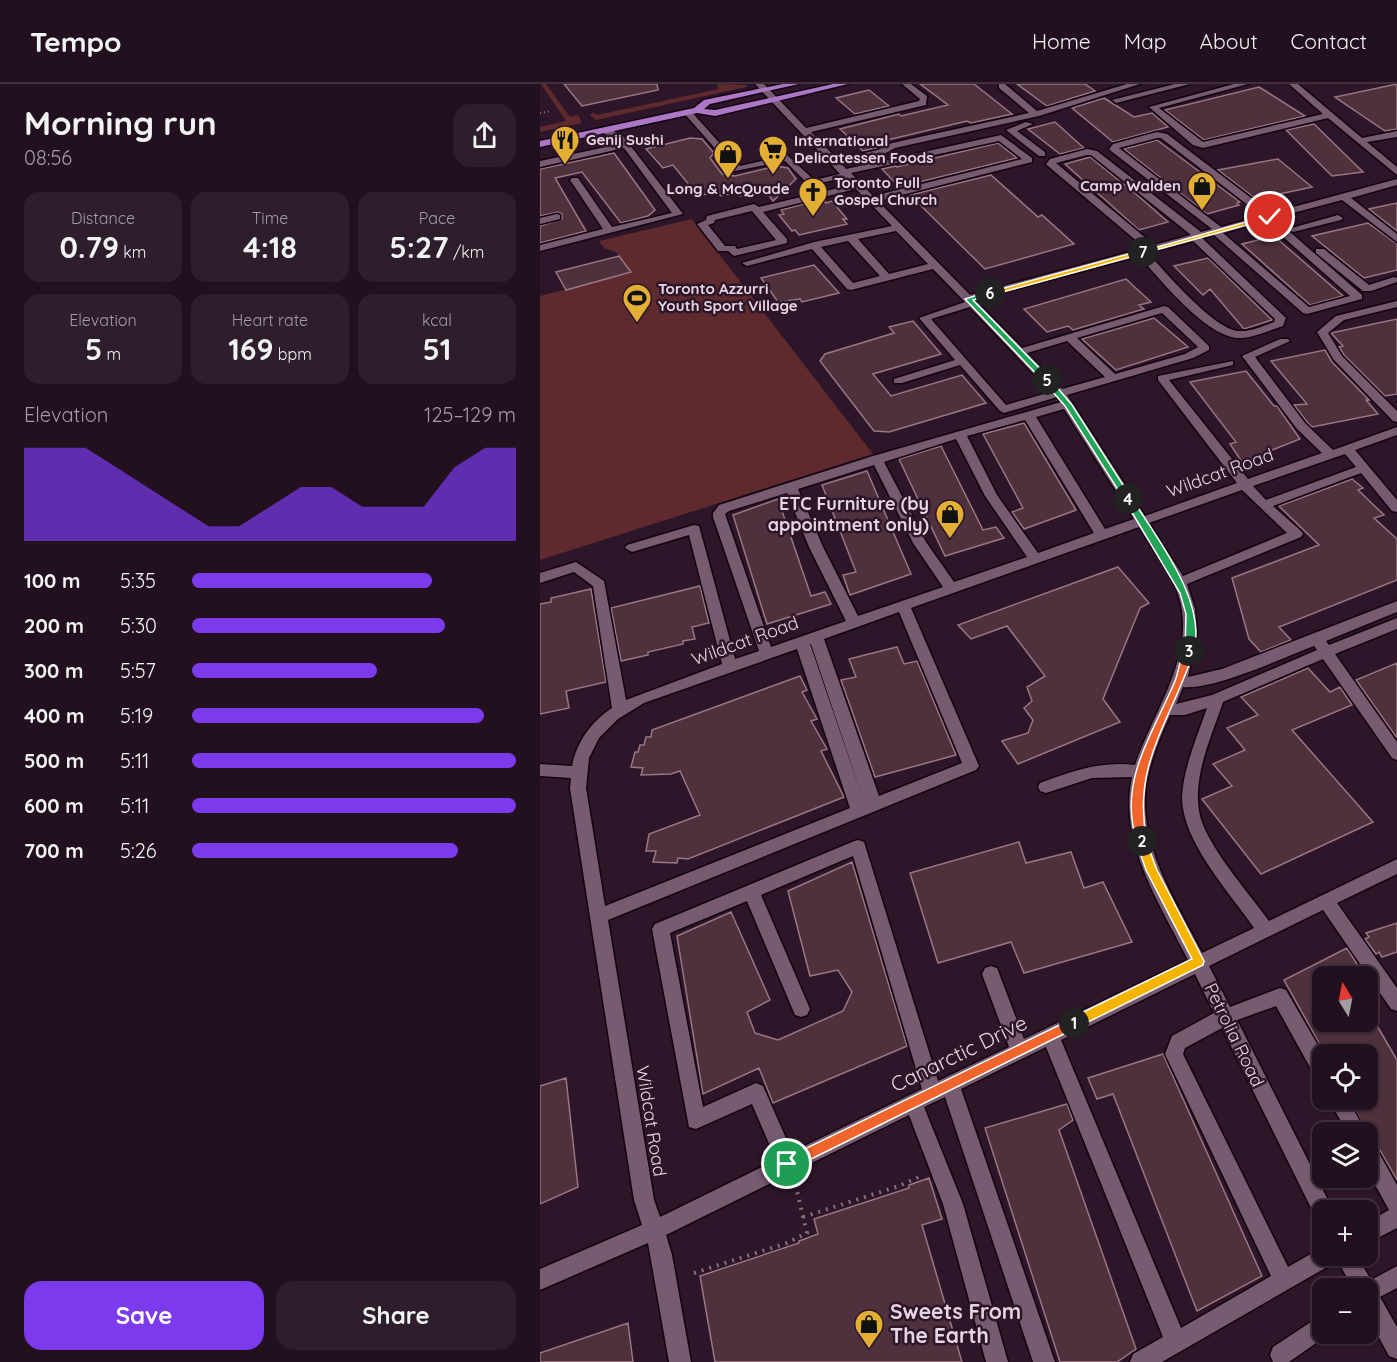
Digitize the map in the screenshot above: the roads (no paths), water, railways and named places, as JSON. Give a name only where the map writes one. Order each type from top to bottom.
[{"type":"main road","points":[[697,110],[707,102],[762,87],[795,84]]},
{"type":"main road","points":[[540,144],[697,110],[716,113],[844,84]]},
{"type":"street","points":[[804,131],[923,103],[924,98],[906,84]]},
{"type":"street","points":[[1092,84],[1105,93]]},
{"type":"street","points":[[834,163],[880,152],[892,146],[1035,114],[1137,84],[1149,93]]},
{"type":"street","points":[[1042,154],[1011,130],[1121,99],[1186,84]]},
{"type":"street","points":[[1244,84],[1153,107],[1196,143],[1203,145],[1330,115]]},
{"type":"street","points":[[1293,84],[1397,172]]},
{"type":"street","points":[[1002,86],[1035,114]]},
{"type":"street","name":"Petrolia Road","points":[[762,87],[1058,392],[1143,521],[1180,582],[1189,602],[1192,632],[1190,649],[1141,772],[1137,794],[1137,819],[1143,846],[1152,870],[1199,961],[1224,1017],[1317,1200]]},
{"type":"street","points":[[1121,99],[1135,109]]},
{"type":"street","points":[[687,112],[738,169],[787,158],[812,183],[1001,138],[1029,160],[870,200]]},
{"type":"street","points":[[540,248],[678,214],[620,138],[605,130]]},
{"type":"street","points":[[1360,141],[1397,134]]},
{"type":"street","points":[[1157,135],[1164,136],[1271,216],[1358,297],[1306,312],[1218,231],[1114,150],[1116,146],[1157,135]]},
{"type":"street","points":[[540,164],[626,145]]},
{"type":"street","points":[[1141,252],[1221,330],[1241,334],[1279,324],[1281,318],[1197,237],[1094,153],[1087,152],[1053,161],[1051,164],[1153,249]]},
{"type":"street","points":[[1385,162],[1397,162]]},
{"type":"street","points":[[574,180],[609,231]]},
{"type":"street","points":[[1020,352],[1164,309],[1205,348],[1189,356],[1004,409],[924,318],[970,301],[1397,182]]},
{"type":"street","points":[[757,211],[857,186]]},
{"type":"street","points":[[1344,197],[1397,239]]},
{"type":"street","points":[[754,207],[757,211],[783,241],[734,253],[730,248],[722,249],[702,224],[711,221],[710,218],[754,207]]},
{"type":"street","points":[[1271,216],[1293,229],[1367,289],[1394,280]]},
{"type":"street","points":[[540,221],[556,217]]},
{"type":"street","points":[[1293,229],[1338,218]]},
{"type":"street","points":[[747,263],[814,245],[898,228]]},
{"type":"street","points":[[851,238],[887,278]]},
{"type":"street","points":[[814,245],[851,287],[935,265]]},
{"type":"street","points":[[1397,304],[1340,318],[1322,332],[1338,358],[1397,418]]},
{"type":"street","points":[[1070,338],[1112,377]]},
{"type":"street","points":[[1284,341],[1248,356],[1301,426],[1330,454]]},
{"type":"street","points":[[898,381],[962,361]]},
{"type":"street","points":[[1180,582],[1296,534],[1245,485],[1162,378],[1229,363]]},
{"type":"street","points":[[767,654],[740,580],[720,513],[724,508],[960,434],[1068,405]]},
{"type":"street","points":[[1028,414],[1102,535]]},
{"type":"street","name":"Wildcat Road","points":[[680,1362],[670,1319],[662,1255],[652,1231],[644,1200],[578,788],[581,755],[590,738],[602,723],[620,709],[639,699],[1397,431]]},
{"type":"street","points":[[960,434],[991,496],[1035,559]]},
{"type":"street","points":[[1347,448],[1397,508]]},
{"type":"street","points":[[877,459],[919,544],[952,589]]},
{"type":"street","points":[[1264,505],[1364,468]]},
{"type":"street","points":[[791,487],[816,547],[854,623]]},
{"type":"street","points":[[632,548],[694,530],[730,667]]},
{"type":"street","points":[[540,578],[576,567],[599,584],[620,709]]},
{"type":"street","points":[[599,916],[971,766],[903,606]]},
{"type":"street","points":[[1166,710],[1185,709],[1217,699],[1397,606]]},
{"type":"street","points":[[1179,681],[1209,679],[1397,623]]},
{"type":"street","points":[[809,639],[866,809]]},
{"type":"street","points":[[1322,646],[1397,754]]},
{"type":"street","points":[[1217,699],[1195,769],[1190,799],[1191,813],[1202,839],[1265,929]]},
{"type":"street","points":[[1046,787],[1104,768],[1141,772]]},
{"type":"street","points":[[540,770],[578,772]]},
{"type":"street","points":[[787,1164],[756,1092],[696,1120],[661,929],[858,847],[941,1089],[1044,1362]]},
{"type":"street","name":"Canarctic Drive","points":[[540,1280],[652,1231],[1199,961],[1397,866]]},
{"type":"street","points":[[752,891],[801,1009]]},
{"type":"street","points":[[1325,900],[1397,1003]]},
{"type":"street","points":[[991,974],[1019,1050]]},
{"type":"street","points":[[1284,1280],[1174,1054],[1178,1042],[1224,1017],[1280,996],[1312,1053]]},
{"type":"street","points":[[1050,1035],[1176,1342]]},
{"type":"street","points":[[913,1102],[953,1204],[997,1362]]},
{"type":"street","points":[[1378,1171],[1397,1205]]},
{"type":"street","points":[[1378,1227],[1397,1217]]},
{"type":"street","points":[[1141,1362],[1312,1264]]},
{"type":"street","points":[[1378,1288],[1397,1276]]},
{"type":"street","points":[[1378,1312],[1397,1347]]},
{"type":"street","points":[[1281,1355],[1312,1333]]},
{"type":"place","name":"Genij Sushi","points":[[565,166]]},
{"type":"place","name":"International Delicatessen Foods","points":[[773,176]]},
{"type":"place","name":"Long & McQuade","points":[[728,180]]},
{"type":"place","name":"Camp Walden","points":[[1202,212]]},
{"type":"place","name":"Toronto Full Gospel Church","points":[[813,218]]},
{"type":"place","name":"Toronto Azzurri Youth Sport Village","points":[[637,324]]},
{"type":"place","name":"ETC Furniture (by appointment only)","points":[[950,540]]},
{"type":"place","name":"Sweets From The Earth","points":[[869,1350]]}]
